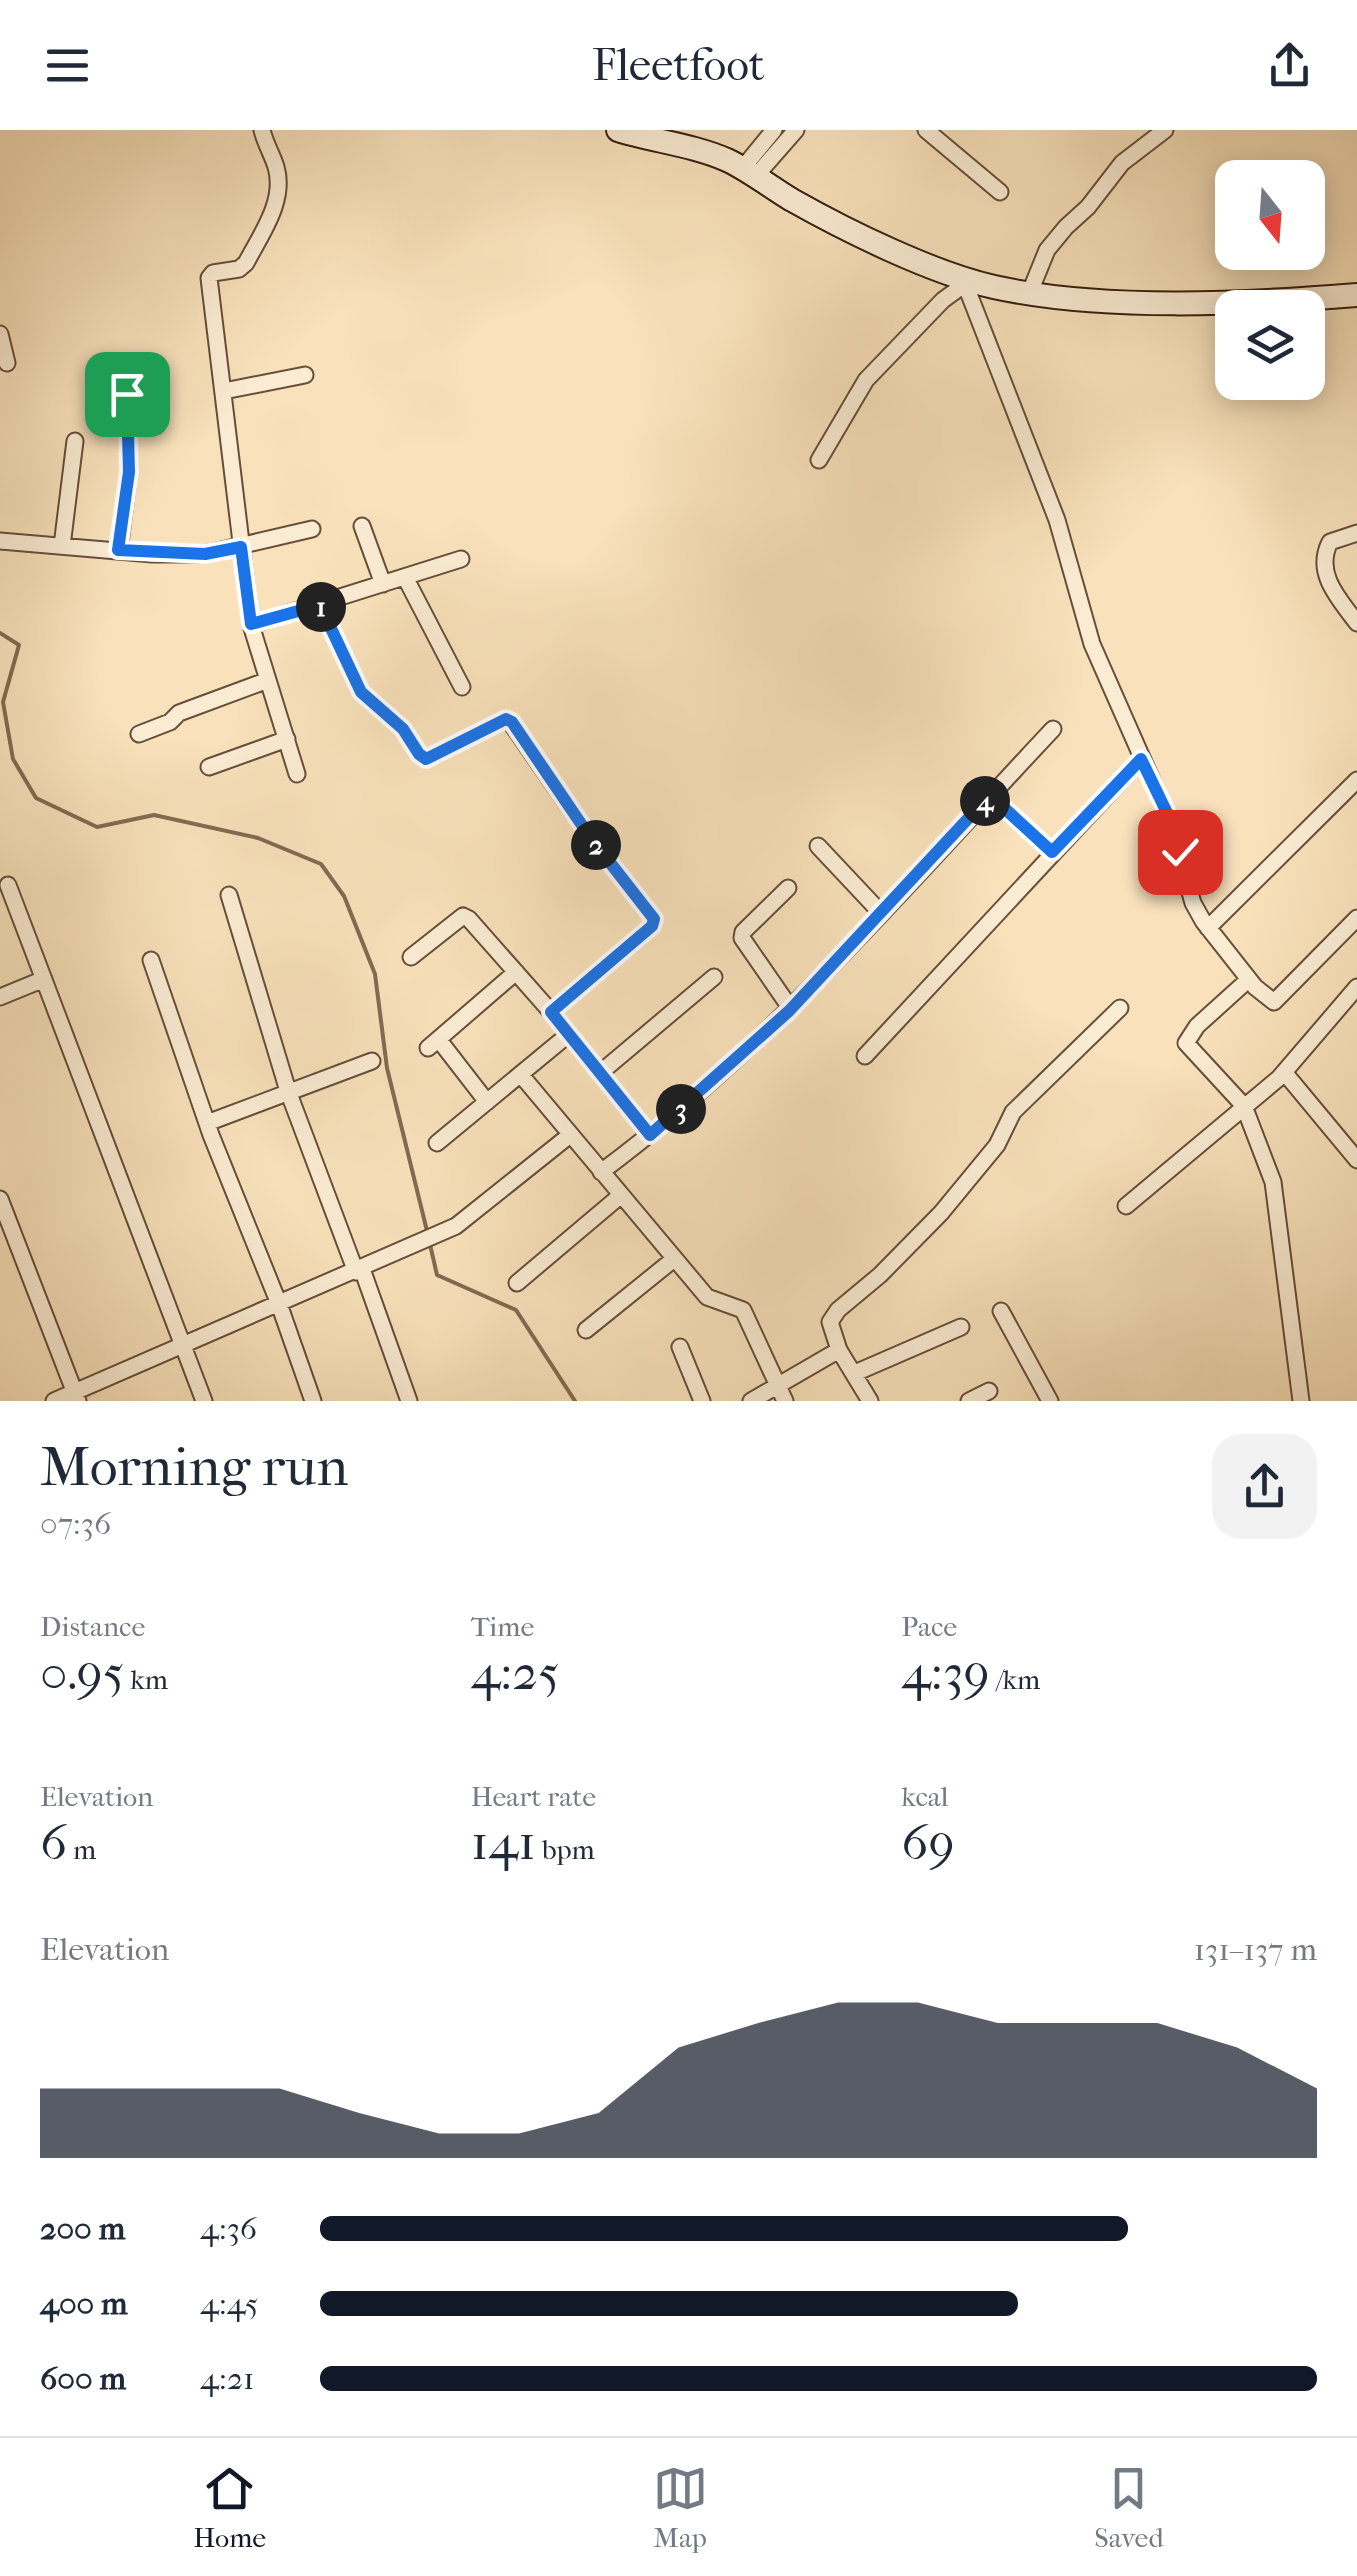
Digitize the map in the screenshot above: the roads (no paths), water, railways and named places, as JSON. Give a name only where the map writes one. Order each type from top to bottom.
[{"type":"main road","points":[[618,130],[728,160],[864,237],[963,280],[1066,298],[1252,302],[1357,294]]},
{"type":"street","points":[[262,130],[276,168],[279,187],[275,206],[246,263],[238,269],[213,273],[209,278],[251,624],[297,774]]},
{"type":"street","points":[[748,174],[774,130]]},
{"type":"street","points":[[748,174],[796,130]]},
{"type":"street","points":[[926,130],[1000,192]]},
{"type":"street","points":[[1030,292],[1047,250],[1066,227],[1122,163],[1165,130]]},
{"type":"street","points":[[819,460],[866,380],[963,280],[1057,520],[1092,644],[1170,819],[1193,903],[1208,928],[1249,980],[1269,1000],[1279,1000],[1357,918]]},
{"type":"street","points":[[0,334],[9,362]]},
{"type":"street","points":[[224,391],[305,375]]},
{"type":"street","points":[[118,550],[129,472],[127,394]]},
{"type":"street","points":[[62,546],[75,442]]},
{"type":"street","points":[[362,526],[383,584]]},
{"type":"street","points":[[0,541],[205,554],[312,529]]},
{"type":"street","points":[[1357,533],[1330,542],[1324,554],[1328,581],[1357,623]]},
{"type":"street","points":[[251,624],[460,559]]},
{"type":"street","points":[[405,577],[462,687]]},
{"type":"street","points":[[320,605],[361,692],[403,729],[426,759],[506,719],[512,722],[590,837],[654,919],[652,926],[551,1012]]},
{"type":"street","points":[[140,734],[170,722],[179,713],[268,680]]},
{"type":"street","points":[[600,1172],[650,1135],[791,1009],[1053,729]]},
{"type":"street","points":[[209,766],[287,739]]},
{"type":"street","points":[[865,1056],[1141,759]]},
{"type":"street","points":[[1208,928],[1357,780]]},
{"type":"street","points":[[990,795],[1052,852]]},
{"type":"street","points":[[818,846],[881,912]]},
{"type":"street","points":[[8,886],[204,1401]]},
{"type":"street","points":[[788,888],[743,932],[742,938],[791,1009]]},
{"type":"street","points":[[229,895],[288,1092],[409,1401]]},
{"type":"street","points":[[411,956],[463,916],[469,918],[650,1135]]},
{"type":"street","points":[[151,960],[207,1124],[313,1401]]},
{"type":"street","points":[[488,1102],[433,1044],[516,972]]},
{"type":"street","points":[[600,1073],[714,977]]},
{"type":"street","points":[[0,997],[44,979]]},
{"type":"street","points":[[1249,980],[1197,1026],[1186,1043],[1244,1106],[1273,1182],[1301,1401]]},
{"type":"street","points":[[1126,1206],[1284,1072],[1357,987]]},
{"type":"street","points":[[870,1401],[840,1350],[830,1322],[941,1213],[997,1145],[1013,1112],[1120,1008]]},
{"type":"street","points":[[437,1144],[568,1034]]},
{"type":"street","points":[[207,1124],[372,1061]]},
{"type":"street","points":[[1284,1072],[1357,1160]]},
{"type":"street","points":[[521,1074],[707,1297],[742,1310],[782,1394]]},
{"type":"street","points":[[54,1401],[76,1396],[182,1343],[456,1226],[570,1135]]},
{"type":"street","points":[[517,1284],[620,1196]]},
{"type":"street","points":[[0,1200],[76,1396]]},
{"type":"street","points":[[586,1330],[674,1260]]},
{"type":"street","points":[[1001,1311],[1050,1401]]},
{"type":"street","points":[[855,1372],[961,1326]]},
{"type":"street","points":[[680,1347],[702,1401]]},
{"type":"street","points":[[751,1401],[782,1394],[840,1350]]},
{"type":"street","points":[[969,1401],[989,1391]]},
{"type":"waterway","points":[[0,633],[19,645],[3,702],[13,759],[36,798],[97,827],[154,815],[258,838],[321,864],[344,896],[375,974],[387,1068],[427,1231]]},
{"type":"waterway","points":[[429,1240],[437,1275],[516,1310],[575,1401]]}]
